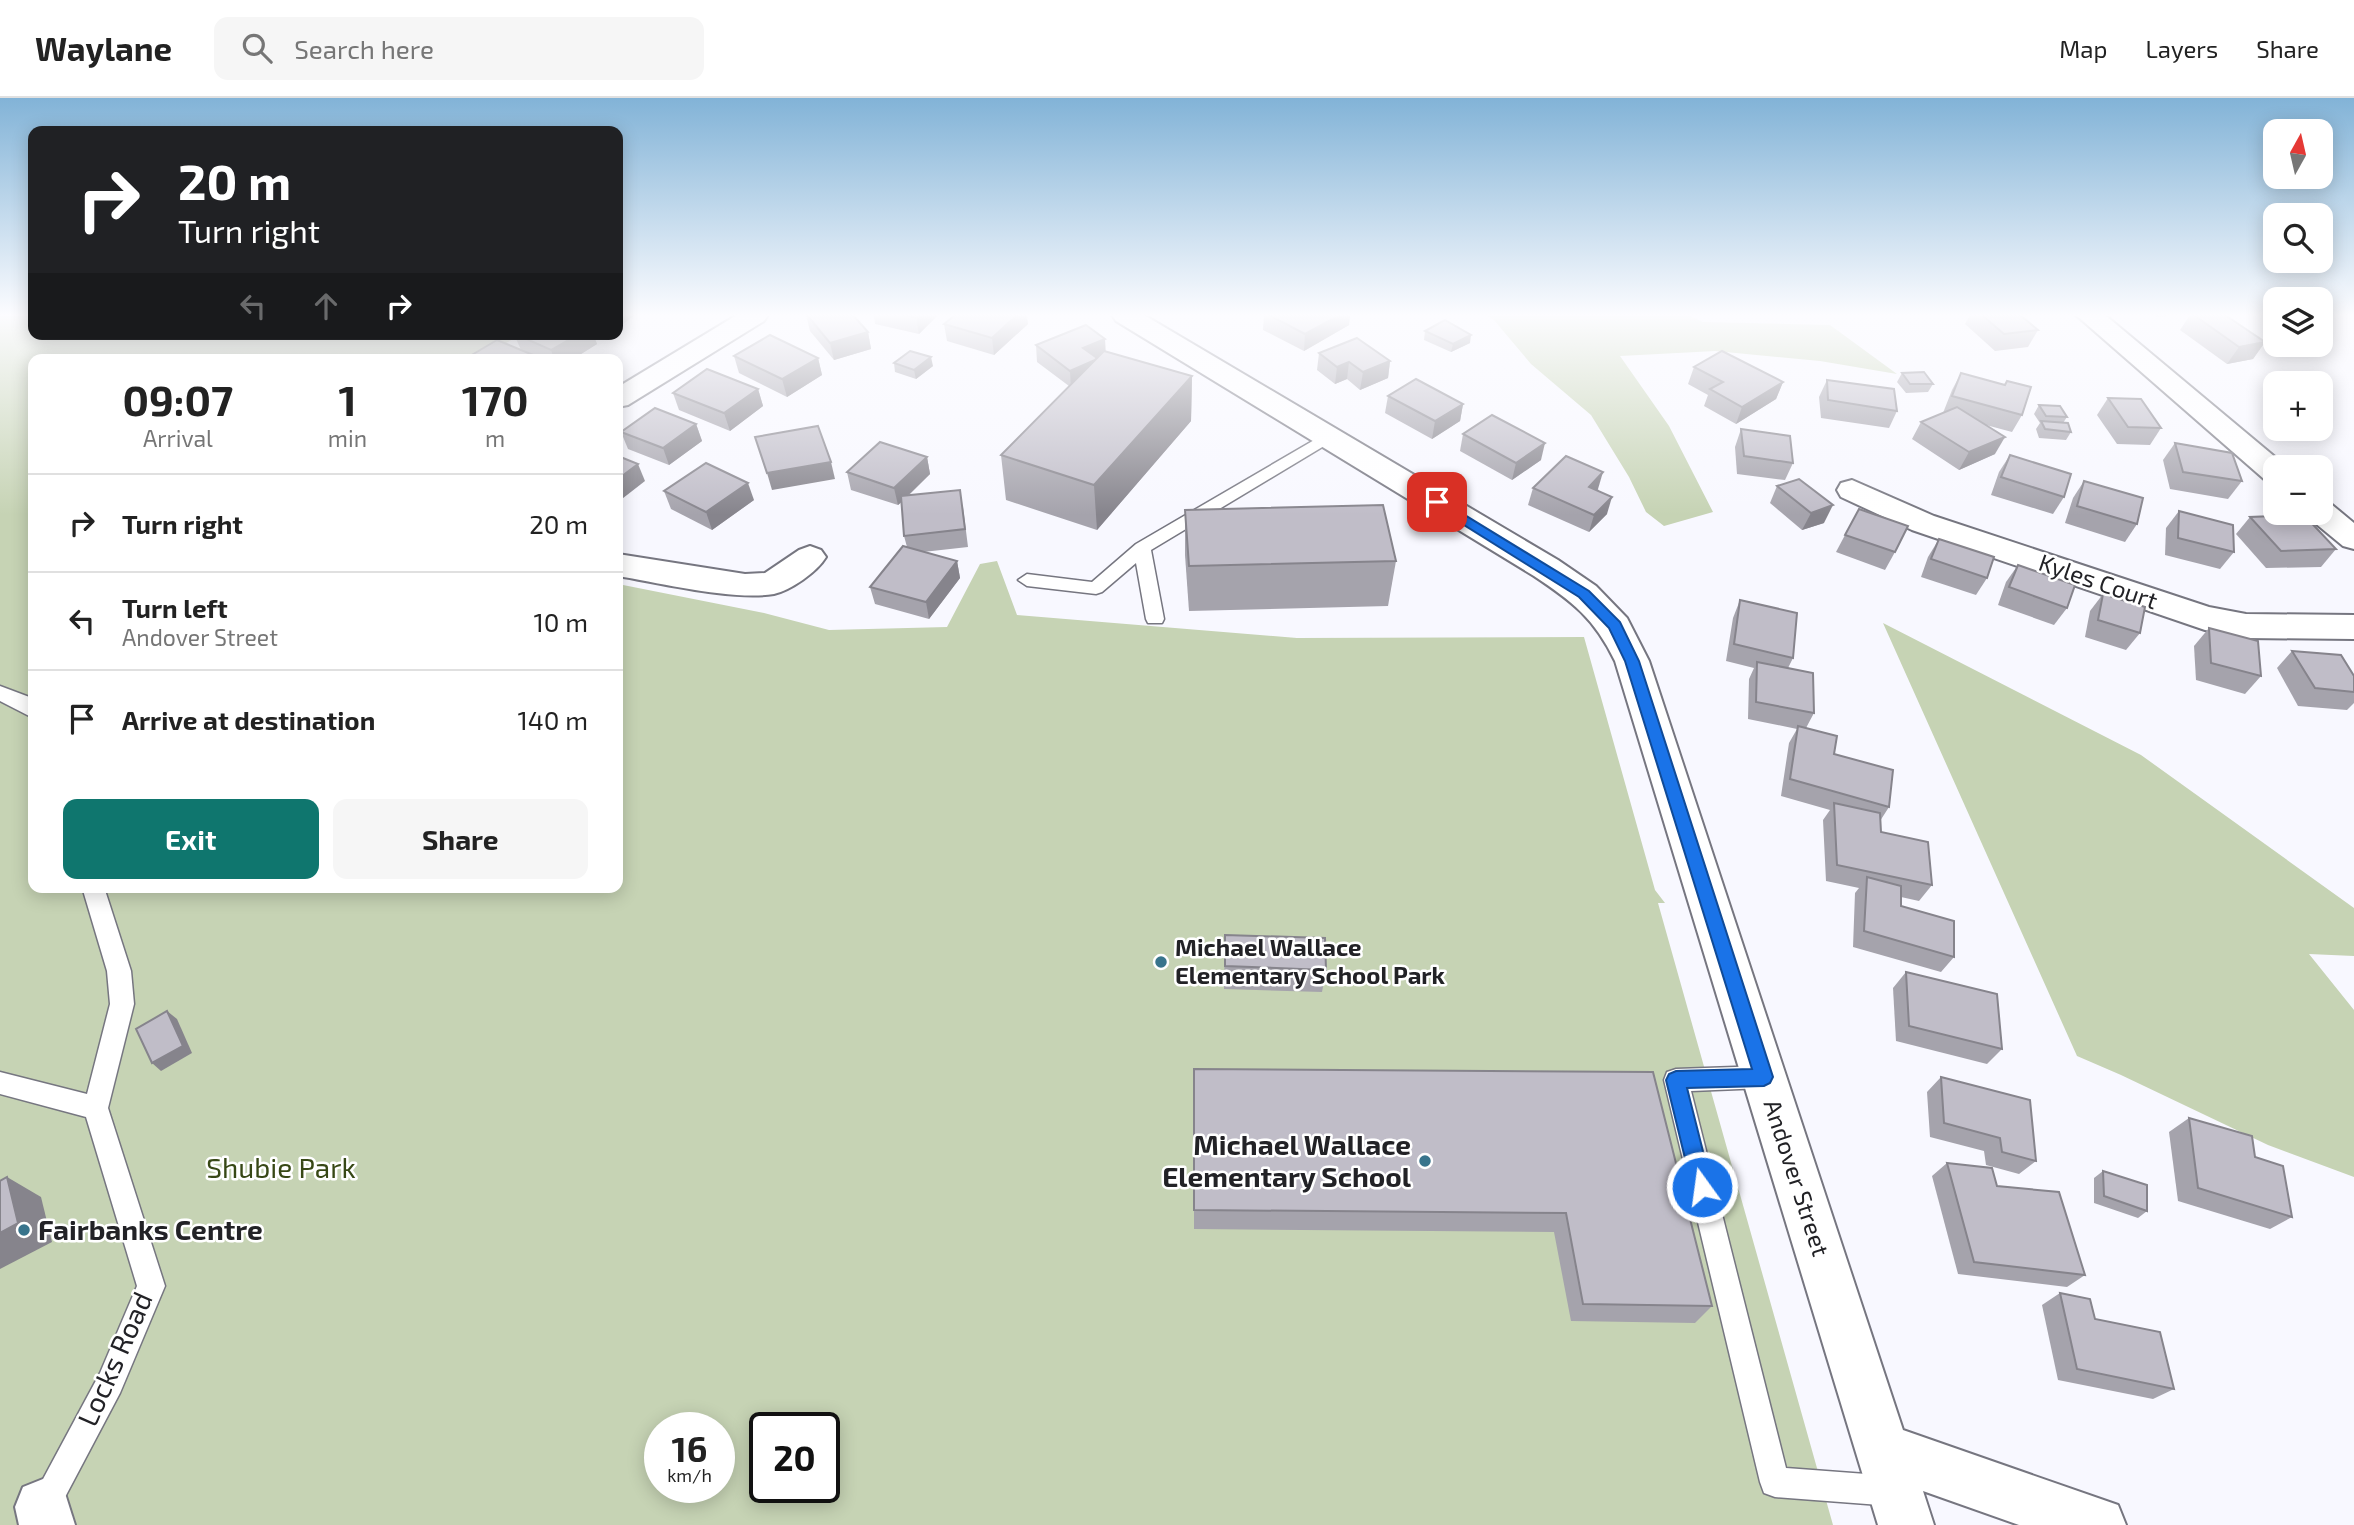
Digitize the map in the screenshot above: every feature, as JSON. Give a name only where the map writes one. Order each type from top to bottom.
[{"type":"street","points":[[623,396],[646,382]]},
{"type":"street","name":"Andover Street","points":[[1236,382],[1546,568],[1584,594],[1615,626],[1632,661],[1895,1488]]},
{"type":"street","points":[[2168,382],[2263,462]]},
{"type":"street","name":"Kyles Court","points":[[1852,490],[1923,523],[2205,618],[2246,626],[2354,627]]},
{"type":"street","points":[[2333,522],[2354,539]]},
{"type":"street","points":[[623,566],[745,585],[773,583],[810,557]]},
{"type":"street","points":[[1895,1488],[2098,1525]]},
{"type":"lane","points":[[1027,580],[1096,587],[1142,548],[1328,437]]},
{"type":"lane","points":[[1142,548],[1155,619]]},
{"type":"lane","points":[[0,693],[28,706]]},
{"type":"lane","points":[[0,1083],[96,1108],[122,1004],[119,971],[95,893]]},
{"type":"lane","points":[[1764,1077],[1676,1080],[1775,1482],[1895,1488]]},
{"type":"lane","name":"Locks Road","points":[[45,1516],[110,1383],[151,1286],[96,1108]]},
{"type":"green space","name":"Michael Wallace Elementary School Park","points":[[0,382],[28,382],[28,893],[623,893],[623,585],[764,613],[829,630],[947,627],[980,564],[997,561],[1017,615],[1297,638],[1584,637],[1655,890],[1665,903],[1658,903],[1833,1525],[0,1525]]},
{"type":"green space","points":[[1552,382],[1638,382],[1669,426],[1713,512],[1664,526],[1646,512],[1629,477],[1591,415]]},
{"type":"green space","points":[[1883,623],[2141,755],[2354,908],[2354,956],[2309,954],[2354,1010],[2354,1177],[2268,1145],[2077,1056]]},
{"type":"building","points":[[689,382],[739,382],[758,389],[724,413],[673,393]]},
{"type":"building","points":[[1074,382],[1187,382],[1094,485],[1001,455]]},
{"type":"building","points":[[1412,382],[1421,382],[1463,404],[1435,421],[1388,396]]},
{"type":"building","points":[[1723,382],[1783,382],[1742,407],[1710,389]]},
{"type":"building","points":[[1827,382],[1894,389],[1897,411],[1828,400]]},
{"type":"building","points":[[1908,382],[1931,382],[1933,384],[1910,384]]},
{"type":"building","points":[[1958,382],[1993,382],[2005,385],[2009,382],[2031,387],[2022,415],[1952,396]]},
{"type":"building","points":[[2108,398],[2141,399],[2161,428],[2128,427]]},
{"type":"building","points":[[2039,405],[2060,406],[2067,417],[2046,416]]},
{"type":"building","points":[[1957,407],[2005,437],[1969,452],[1921,422]]},
{"type":"building","points":[[655,408],[696,424],[663,448],[623,431]]},
{"type":"building","points":[[1492,415],[1545,443],[1516,463],[1463,434]]},
{"type":"building","points":[[2041,421],[2068,423],[2071,432],[2045,429]]},
{"type":"building","points":[[818,426],[831,462],[767,473],[755,437]]},
{"type":"building","points":[[1741,429],[1790,436],[1793,463],[1744,456]]},
{"type":"building","points":[[880,442],[927,457],[894,488],[847,472]]},
{"type":"building","points":[[2175,443],[2232,453],[2242,481],[2183,472]]},
{"type":"building","points":[[2010,455],[2071,474],[2064,497],[2001,477]]},
{"type":"building","points":[[1566,456],[1603,472],[1589,487],[1612,497],[1594,515],[1533,488]]},
{"type":"building","points":[[623,458],[638,464],[623,475]]},
{"type":"building","points":[[706,463],[748,483],[706,512],[664,491]]},
{"type":"building","points":[[1799,479],[1833,505],[1811,513],[1777,486]]},
{"type":"building","points":[[2084,481],[2143,498],[2137,524],[2077,506]]},
{"type":"building","points":[[960,490],[965,529],[904,536],[901,496]]},
{"type":"building","points":[[1383,505],[1396,561],[1189,566],[1185,510]]},
{"type":"building","points":[[1859,509],[1908,526],[1895,552],[1845,535]]},
{"type":"building","points":[[2179,511],[2233,525],[2234,552],[2178,538]]},
{"type":"building","points":[[2250,517],[2263,517],[2263,525],[2313,525],[2336,549],[2281,551]]},
{"type":"building","points":[[1939,539],[1994,557],[1987,578],[1931,559]]},
{"type":"building","points":[[903,546],[957,561],[926,602],[870,587]]},
{"type":"building","points":[[2018,565],[2075,585],[2067,608],[2009,587]]},
{"type":"building","points":[[2103,594],[2145,607],[2140,633],[2098,620]]},
{"type":"building","points":[[1740,600],[1797,613],[1793,658],[1734,644]]},
{"type":"building","points":[[2209,628],[2258,641],[2261,676],[2211,663]]},
{"type":"building","points":[[2292,651],[2341,655],[2354,676],[2354,692],[2315,688]]},
{"type":"building","points":[[1757,662],[1813,673],[1814,713],[1756,702]]},
{"type":"building","points":[[1798,726],[1837,736],[1834,754],[1893,770],[1889,807],[1790,779]]},
{"type":"building","points":[[1834,803],[1880,813],[1881,832],[1928,842],[1932,885],[1837,865]]},
{"type":"building","points":[[1867,877],[1901,886],[1901,906],[1954,921],[1954,957],[1864,931]]},
{"type":"building","points":[[1225,935],[1325,938],[1326,970],[1225,966]]},
{"type":"building","points":[[1906,972],[1997,994],[2002,1049],[1909,1026]]},
{"type":"building","points":[[167,1011],[183,1046],[152,1063],[136,1029]]},
{"type":"building","name":"Michael Wallace Elementary School","points":[[1194,1069],[1653,1072],[1712,1306],[1583,1304],[1566,1213],[1194,1210]]},
{"type":"building","points":[[1941,1077],[2030,1100],[2036,1161],[2002,1152],[2000,1138],[1944,1123]]},
{"type":"building","points":[[2189,1118],[2252,1136],[2255,1157],[2283,1166],[2292,1217],[2198,1188]]},
{"type":"building","points":[[1947,1163],[1992,1168],[1997,1186],[2059,1192],[2085,1275],[1974,1262]]},
{"type":"building","points":[[2103,1171],[2147,1185],[2147,1211],[2104,1196]]},
{"type":"building","points":[[7,1177],[18,1223],[0,1233],[0,1181]]},
{"type":"building","points":[[2060,1293],[2090,1299],[2095,1319],[2160,1332],[2174,1389],[2077,1369]]},
{"type":"place","name":"Michael Wallace Elementary School Park","points":[[1161,962]]},
{"type":"place","name":"Michael Wallace Elementary School","points":[[1425,1161]]},
{"type":"place","name":"Fairbanks Centre","points":[[24,1230]]},
{"type":"route","points":[[1437,502],[1584,594],[1615,626],[1632,661],[1764,1077],[1676,1080],[1702,1187]]},
{"type":"park label","name":"Shubie Park","points":[[281,1168]]}]
